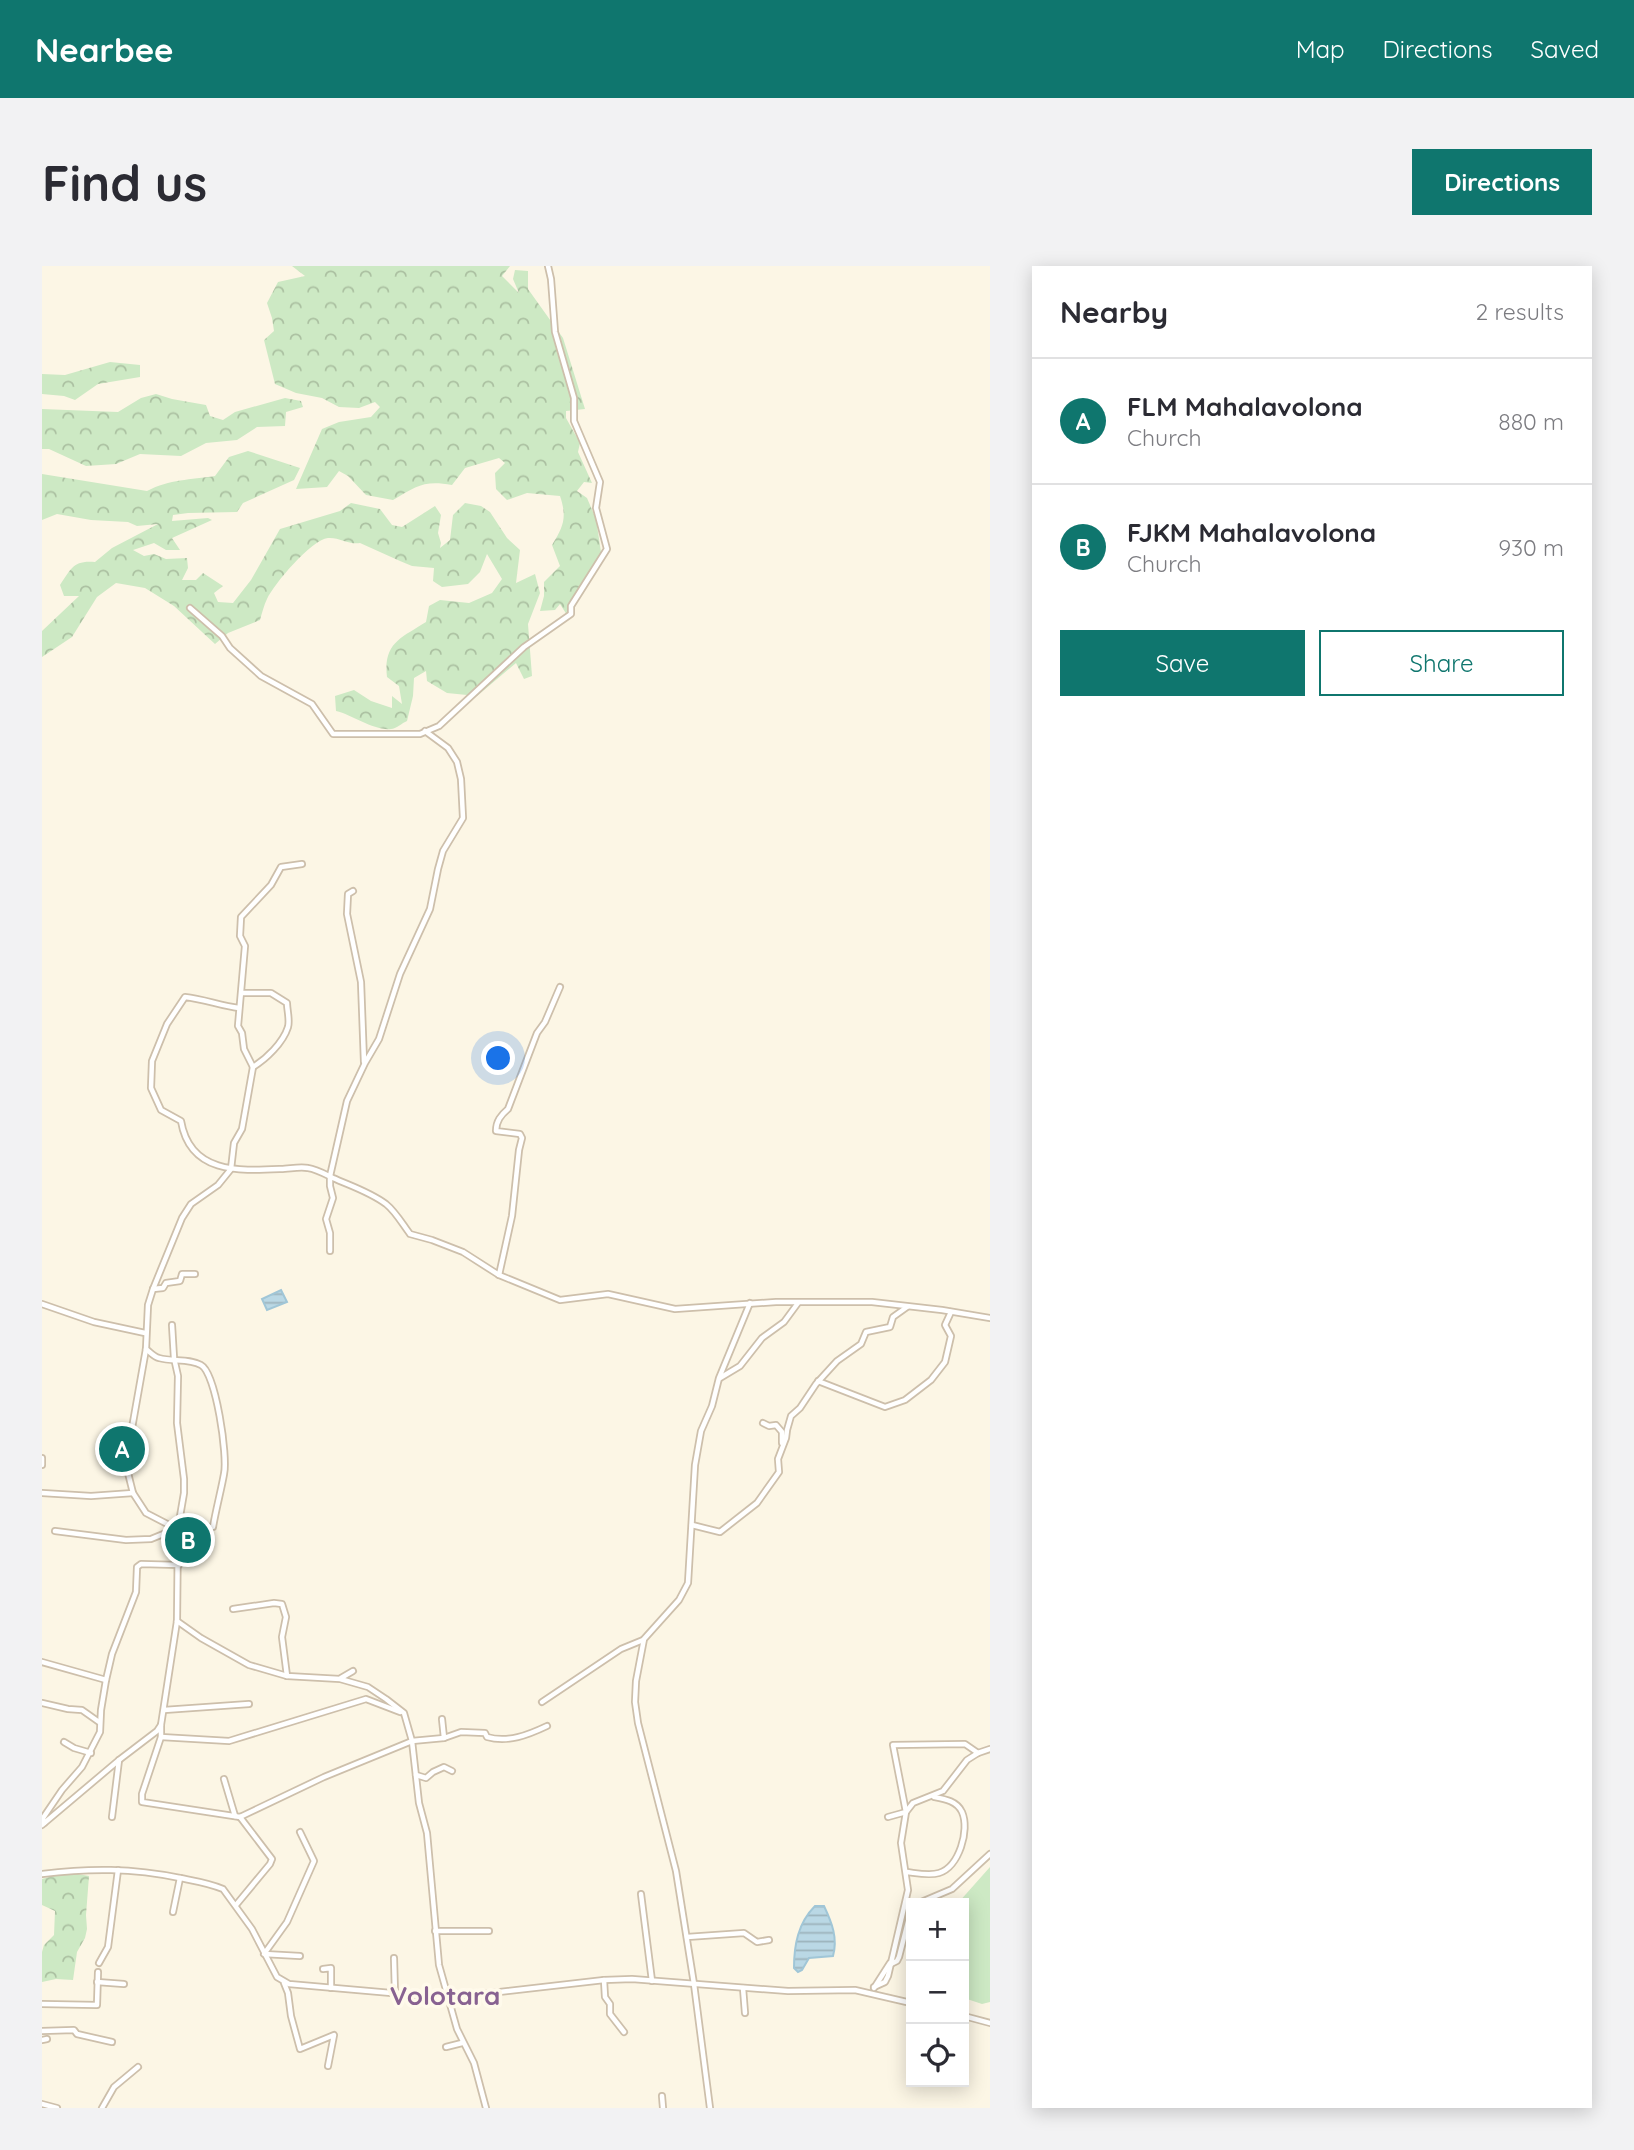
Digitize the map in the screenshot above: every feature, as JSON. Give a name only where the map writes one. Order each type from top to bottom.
[{"type":"street","points":[[190,608],[261,676],[312,704],[333,734],[420,734],[439,726],[524,647],[571,614],[571,606],[607,549],[596,508],[600,482],[575,421],[574,398],[555,332],[548,266]]},
{"type":"street","points":[[330,1251],[330,1233],[326,1219],[333,1198],[330,1176],[347,1101],[379,1038],[400,974],[430,909],[443,852],[463,818],[461,779],[457,762],[448,748],[425,731]]},
{"type":"street","points":[[177,1528],[146,1513],[133,1493],[128,1479],[137,1391],[146,1349],[148,1305],[182,1219],[191,1204],[218,1185],[231,1169],[234,1143],[242,1129],[253,1067],[244,1049],[238,1026],[245,946],[240,936],[241,917],[271,885],[281,867],[302,864]]},
{"type":"street","points":[[353,891],[348,894],[347,914],[361,982],[365,1063]]},
{"type":"street","points":[[499,1275],[512,1216],[522,1138],[520,1135],[496,1131],[496,1126],[508,1109],[537,1033],[545,1022],[560,987]]},
{"type":"street","points":[[242,993],[271,993],[287,1003],[288,1026],[278,1043],[253,1067]]},
{"type":"street","points":[[239,1007],[185,997],[167,1024],[152,1062],[151,1088],[161,1110],[181,1121],[183,1137],[203,1160],[231,1169],[307,1167],[330,1176],[357,1187],[388,1205],[410,1234],[463,1252],[499,1275],[560,1300],[608,1294],[676,1309],[750,1303],[873,1302],[990,1318]]},
{"type":"street","points":[[153,1289],[163,1288],[166,1283],[179,1282],[183,1273],[195,1274]]},
{"type":"street","points":[[719,1378],[740,1366],[762,1338],[783,1322],[799,1302]]},
{"type":"street","points":[[542,1702],[621,1649],[644,1639],[684,1593],[688,1583],[695,1465],[701,1431],[712,1406],[719,1378],[750,1303]]},
{"type":"street","points":[[42,1304],[94,1322],[146,1333]]},
{"type":"street","points":[[781,1447],[791,1416],[800,1408],[818,1381],[837,1361],[861,1344],[866,1332],[890,1328],[893,1317],[907,1306]]},
{"type":"street","points":[[818,1381],[885,1406],[905,1400],[931,1380],[945,1362],[951,1336],[945,1325],[951,1312]]},
{"type":"street","points":[[172,1325],[178,1376],[177,1423],[184,1479],[177,1528],[177,1621],[161,1737],[142,1794],[142,1802],[237,1817],[412,1741],[444,1738],[461,1732],[485,1733],[487,1737],[500,1741],[533,1733],[547,1726]]},
{"type":"street","points":[[55,1531],[125,1540],[151,1539],[177,1528],[213,1527],[225,1472],[220,1418],[209,1374],[199,1364],[156,1357],[146,1349]]},
{"type":"street","points":[[692,1525],[720,1532],[757,1503],[779,1472],[782,1432],[776,1425],[763,1423]]},
{"type":"street","points":[[42,1458],[42,1465]]},
{"type":"street","points":[[42,1493],[91,1496],[133,1493]]},
{"type":"street","points":[[43,1821],[62,1790],[91,1753],[100,1732],[106,1680],[112,1654],[136,1592],[137,1567],[144,1564],[179,1565]]},
{"type":"street","points":[[233,1609],[274,1603],[284,1606],[286,1617],[282,1637],[287,1676]]},
{"type":"street","points":[[177,1621],[249,1665],[287,1676],[340,1679],[368,1687],[404,1713],[412,1741],[419,1802],[427,1833],[439,1965],[463,2043],[474,2063],[486,2108]]},
{"type":"street","points":[[644,1639],[635,1702],[676,1871],[710,2108]]},
{"type":"street","points":[[42,1662],[106,1680]]},
{"type":"street","points":[[340,1679],[353,1671]]},
{"type":"street","points":[[161,1737],[229,1741],[366,1699],[404,1713]]},
{"type":"street","points":[[42,1703],[82,1710],[100,1723]]},
{"type":"street","points":[[164,1710],[249,1704]]},
{"type":"street","points":[[442,1718],[444,1738]]},
{"type":"street","points":[[43,1821],[157,1731],[161,1724]]},
{"type":"street","points":[[64,1742],[91,1753]]},
{"type":"street","points":[[872,1990],[891,1962],[908,1890],[901,1843],[906,1812],[893,1745],[965,1744],[978,1753]]},
{"type":"street","points":[[888,1817],[906,1812],[913,1803],[943,1791],[967,1760],[990,1749]]},
{"type":"street","points":[[112,1817],[119,1760]]},
{"type":"street","points":[[416,1775],[426,1778],[444,1767],[452,1771]]},
{"type":"street","points":[[224,1779],[237,1817],[272,1859],[236,1905]]},
{"type":"street","points":[[906,1872],[937,1874],[950,1867],[960,1852],[964,1828],[962,1811],[951,1801],[933,1797]]},
{"type":"street","points":[[264,1954],[287,1922],[314,1861],[300,1832]]},
{"type":"street","points":[[931,1898],[952,1889],[990,1854]]},
{"type":"street","points":[[42,1874],[77,1870],[152,1872],[223,1889],[252,1929],[277,1977],[284,1982],[448,1998],[604,1980],[652,1980],[789,1991],[872,1990],[906,2001]]},
{"type":"street","points":[[99,1963],[108,1947],[118,1870]]},
{"type":"street","points":[[173,1912],[180,1878]]},
{"type":"street","points":[[641,1894],[652,1980]]},
{"type":"street","points":[[891,1962],[899,1957],[906,1930]]},
{"type":"street","points":[[435,1931],[489,1931]]},
{"type":"street","points":[[687,1937],[744,1933],[757,1942],[769,1940]]},
{"type":"street","points":[[264,1954],[300,1956]]},
{"type":"street","points":[[394,1958],[396,1993]]},
{"type":"street","points":[[323,1969],[331,1968],[331,1988]]},
{"type":"street","points":[[42,2004],[97,2005],[98,1972]]},
{"type":"street","points":[[604,1980],[610,2014],[624,2032]]},
{"type":"street","points":[[97,1982],[124,1984]]},
{"type":"street","points":[[284,1982],[300,2049],[334,2035],[328,2066]]},
{"type":"street","points":[[743,1988],[745,2013]]},
{"type":"street","points":[[969,2017],[990,2023]]},
{"type":"street","points":[[42,2031],[74,2030],[77,2034],[112,2042]]},
{"type":"street","points":[[446,2047],[463,2043]]},
{"type":"street","points":[[102,2108],[114,2087],[138,2067]]},
{"type":"street","points":[[662,2095],[663,2108]]},
{"type":"street","points":[[42,2104],[57,2108]]},
{"type":"green space","points":[[292,266],[510,266],[502,276],[519,293],[513,279],[515,270],[528,271],[528,289],[563,338],[585,409],[566,411],[566,418],[580,443],[578,452],[592,483],[584,482],[577,491],[587,498],[596,519],[601,552],[580,598],[567,615],[560,604],[555,610],[540,611],[544,582],[560,566],[552,545],[563,521],[560,496],[527,493],[507,500],[496,489],[495,473],[505,463],[499,458],[465,468],[452,485],[421,485],[393,500],[366,495],[348,476],[339,471],[327,487],[296,489],[322,429],[339,422],[371,417],[380,407],[375,402],[359,408],[339,407],[322,398],[296,393],[275,384],[264,340],[274,331],[267,303],[278,282],[305,276]]},
{"type":"green space","points":[[110,362],[140,365],[140,377],[98,384],[75,400],[42,394],[42,374],[65,375]]},
{"type":"green space","points":[[156,394],[206,405],[210,416],[223,420],[235,412],[285,398],[301,401],[303,407],[286,412],[285,426],[257,427],[237,440],[206,443],[181,456],[140,454],[116,464],[86,466],[49,449],[42,449],[42,409],[118,412],[141,398]]},
{"type":"green space","points":[[248,451],[300,468],[294,480],[243,503],[237,512],[173,515],[172,521],[212,520],[172,538],[180,550],[166,550],[154,543],[133,550],[144,556],[154,554],[166,559],[187,558],[188,568],[182,580],[196,580],[203,573],[223,586],[214,593],[218,602],[233,603],[251,580],[280,529],[340,511],[351,503],[380,509],[392,525],[402,527],[435,506],[441,515],[438,533],[440,548],[450,540],[453,515],[465,503],[481,506],[490,512],[507,538],[520,550],[516,583],[535,574],[540,593],[528,624],[532,676],[524,679],[516,663],[477,696],[447,693],[427,681],[426,671],[414,678],[407,721],[393,729],[378,728],[336,711],[335,696],[354,690],[371,701],[392,708],[392,696],[402,704],[399,686],[387,677],[391,649],[426,622],[429,606],[440,600],[469,603],[492,593],[502,579],[487,554],[480,572],[468,584],[442,587],[433,581],[434,568],[412,566],[360,543],[332,538],[312,546],[277,583],[267,599],[260,620],[228,633],[215,644],[174,606],[145,588],[116,583],[97,597],[72,637],[42,657],[42,631],[79,596],[64,596],[60,585],[70,570],[82,562],[95,562],[112,548],[158,524],[137,526],[128,522],[91,520],[57,514],[42,520],[42,474],[147,491],[172,482],[215,476],[229,457]]},
{"type":"green space","points":[[990,1867],[990,2002],[982,2004],[969,2000],[969,1898],[962,1898]]},
{"type":"green space","points":[[67,1872],[89,1876],[85,1938],[77,1952],[73,1980],[42,1982],[42,1952],[44,1945],[54,1935],[55,1911],[42,1905],[42,1879]]},
{"type":"water","points":[[281,1290],[287,1302],[267,1310],[262,1299]]},
{"type":"water","points":[[815,1906],[824,1906],[832,1925],[835,1943],[833,1956],[809,1958],[798,1972],[794,1968],[798,1935]]},
{"type":"place","name":"FLM Mahalavolona","points":[[122,1449]]},
{"type":"place","name":"FJKM Mahalavolona","points":[[188,1540]]},
{"type":"district","name":"Volotara","points":[[445,1995]]}]
